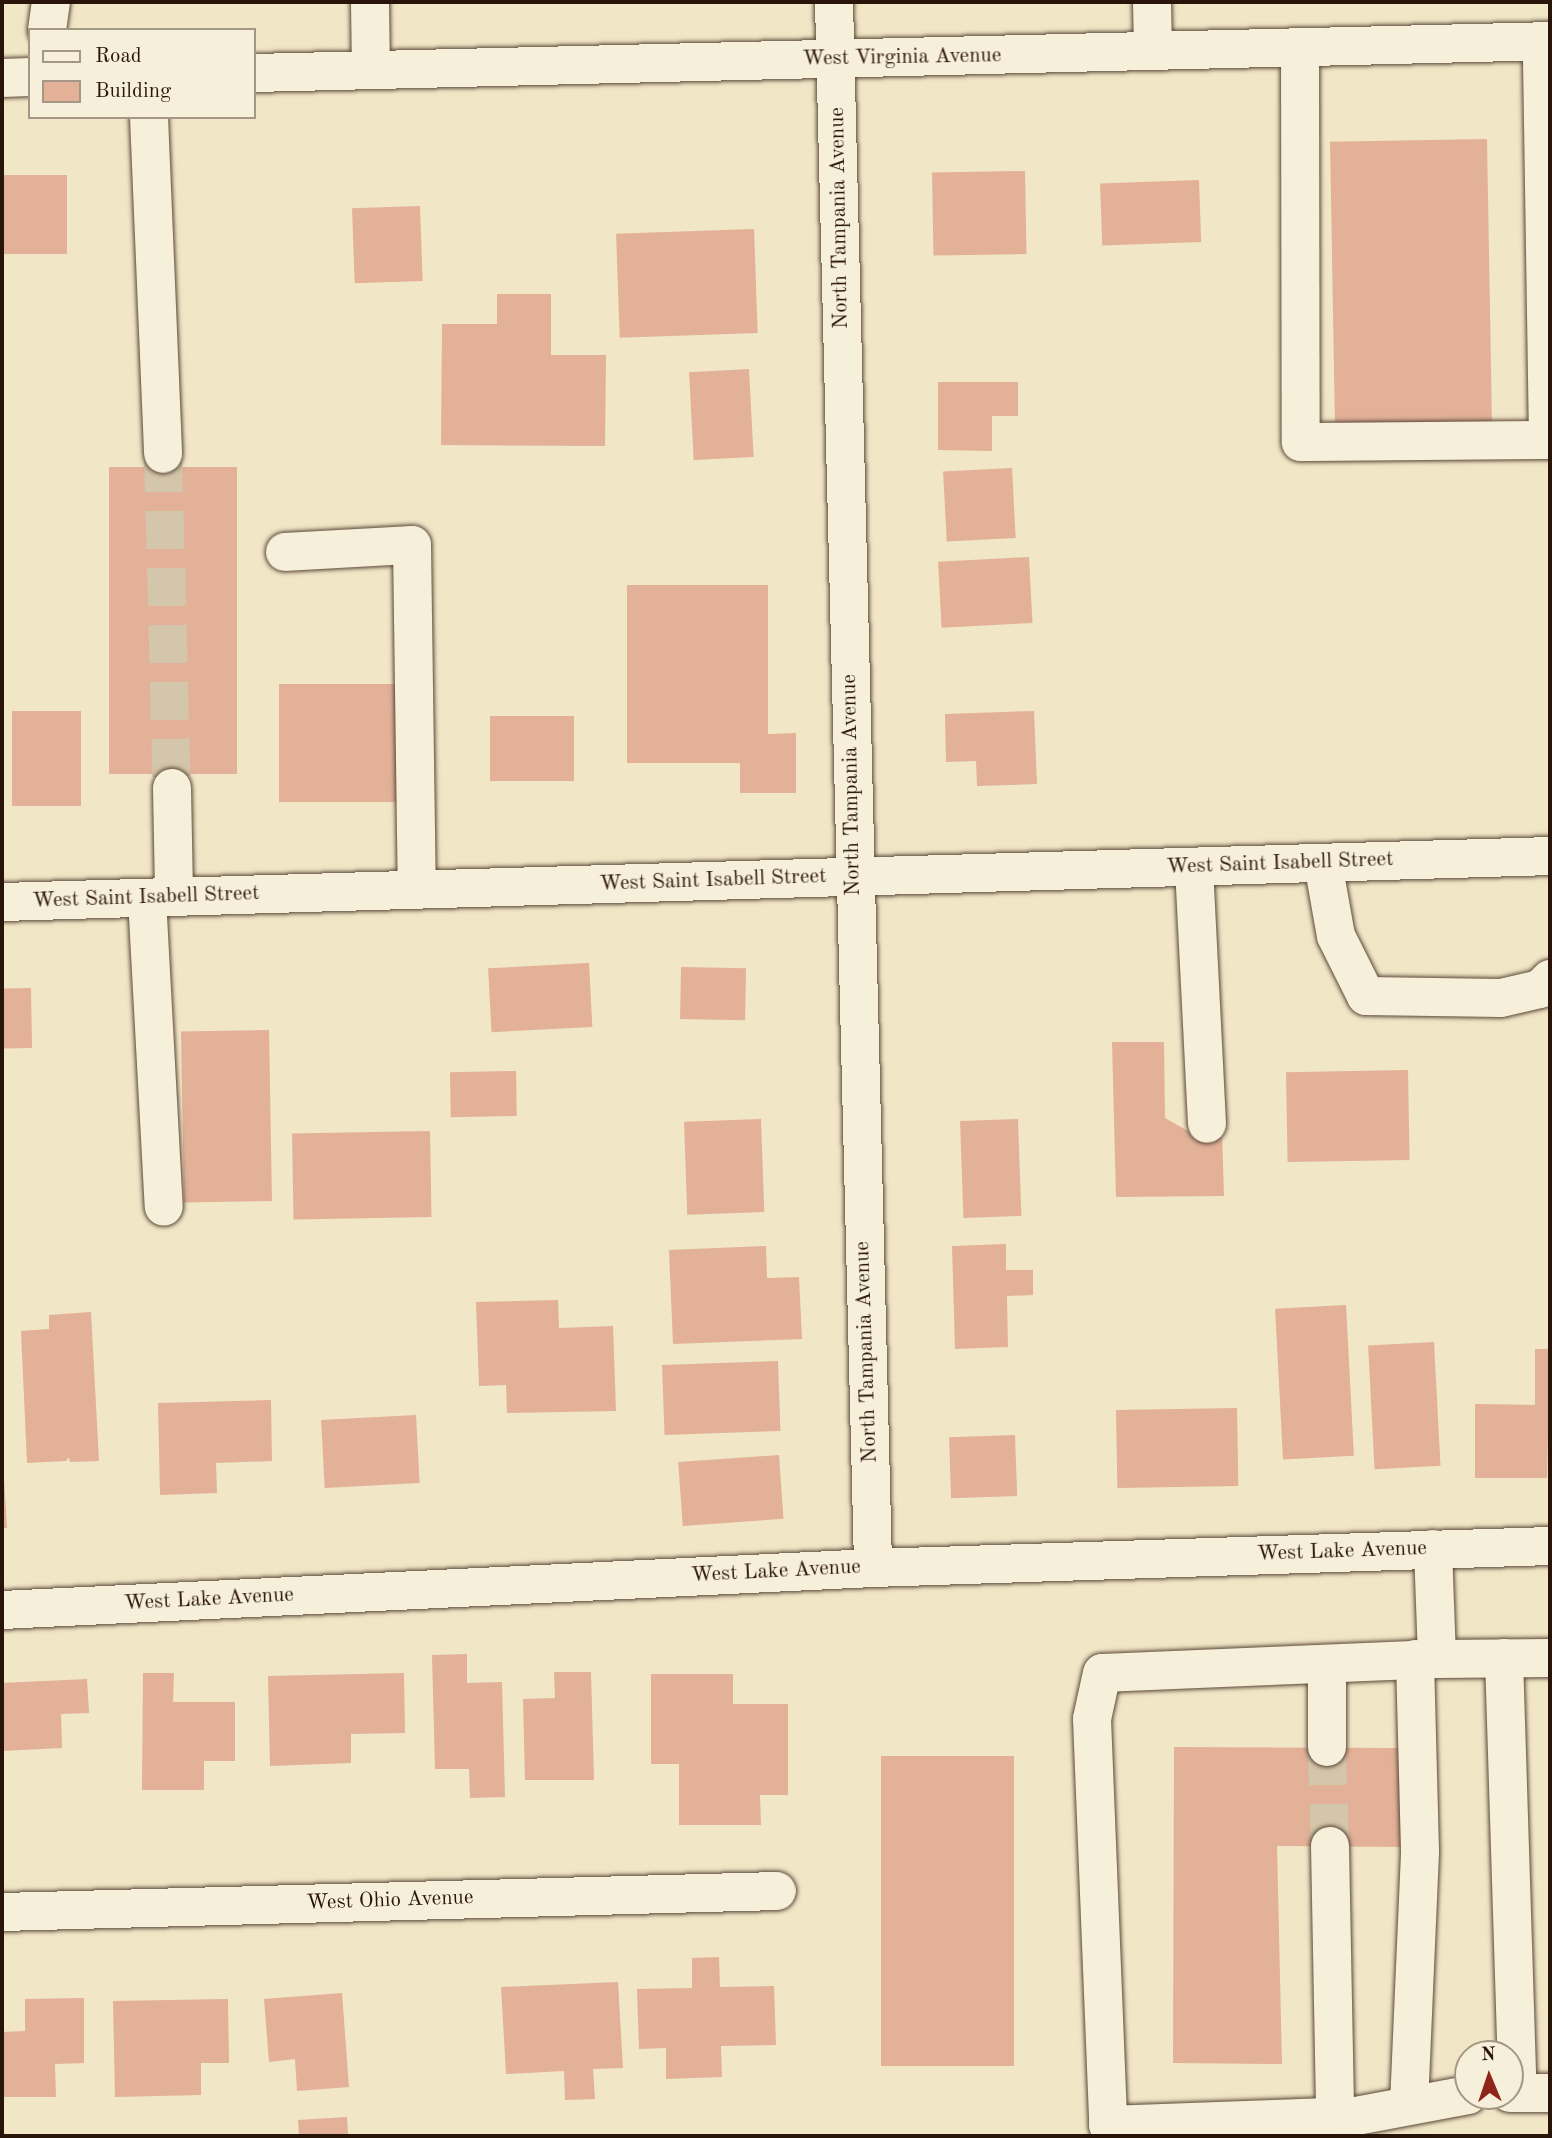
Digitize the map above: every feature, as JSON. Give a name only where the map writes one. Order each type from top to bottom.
[{"type":"street","points":[[47,28],[51,2]]},
{"type":"street","points":[[370,2],[371,70]]},
{"type":"street","name":"North Tampania Avenue","points":[[834,2],[873,1568]]},
{"type":"street","points":[[1152,2],[1153,51]]},
{"type":"street","points":[[1300,47],[1301,442],[1548,440],[1546,41]]},
{"type":"street","name":"West Virginia Avenue","points":[[256,73],[1546,41]]},
{"type":"street","points":[[2,78],[28,77]]},
{"type":"street","points":[[149,119],[163,454]]},
{"type":"street","points":[[285,552],[412,545],[417,890]]},
{"type":"street","points":[[164,1207],[161,898],[172,788]]},
{"type":"street","name":"West Saint Isabell Street","points":[[2,902],[1550,856]]},
{"type":"street","points":[[1323,863],[1336,936],[1366,996],[1501,998],[1540,989],[1550,979]]},
{"type":"street","points":[[1194,867],[1207,1124]]},
{"type":"street","name":"West Lake Avenue","points":[[2,1610],[873,1568],[1550,1546]]},
{"type":"street","points":[[1409,2105],[1426,1659],[1433,1549]]},
{"type":"street","points":[[1504,1658],[1526,2093]]},
{"type":"street","points":[[1454,2097],[1335,2116],[1108,2126],[1092,1719],[1102,1674],[1426,1659],[1550,1658]]},
{"type":"street","points":[[1327,1664],[1328,1747]]},
{"type":"street","points":[[1330,1846],[1335,2116]]},
{"type":"street","name":"West Ohio Avenue","points":[[2,1912],[777,1891]]},
{"type":"building","points":[[1487,139],[1492,422],[1335,425],[1330,142]]},
{"type":"building","points":[[1025,171],[1026,254],[933,256],[932,173]]},
{"type":"building","points":[[2,175],[67,175],[67,254],[2,254]]},
{"type":"building","points":[[1199,180],[1201,242],[1102,245],[1100,183]]},
{"type":"building","points":[[420,206],[423,281],[355,283],[352,208]]},
{"type":"building","points":[[754,229],[758,333],[620,338],[616,234]]},
{"type":"building","points":[[497,294],[551,294],[551,355],[606,355],[605,446],[441,445],[442,324],[497,324]]},
{"type":"building","points":[[749,369],[754,457],[694,460],[689,372]]},
{"type":"building","points":[[938,382],[1018,382],[1018,416],[992,416],[992,451],[938,450]]},
{"type":"building","points":[[109,467],[237,467],[237,774],[109,774]]},
{"type":"building","points":[[1012,468],[1016,538],[947,542],[943,472]]},
{"type":"building","points":[[1029,557],[1032,623],[942,628],[938,562]]},
{"type":"building","points":[[627,585],[768,585],[768,734],[796,733],[796,793],[740,793],[740,763],[627,763]]},
{"type":"building","points":[[279,684],[402,684],[402,802],[279,802]]},
{"type":"building","points":[[12,711],[81,711],[81,806],[12,806]]},
{"type":"building","points":[[1034,711],[1037,784],[977,786],[976,761],[946,762],[945,714]]},
{"type":"building","points":[[490,716],[574,716],[574,781],[490,781]]},
{"type":"building","points":[[589,963],[592,1027],[491,1032],[488,968]]},
{"type":"building","points":[[681,967],[746,968],[745,1020],[680,1019]]},
{"type":"building","points":[[31,988],[32,1048],[3,1048],[2,989]]},
{"type":"building","points":[[269,1030],[272,1201],[184,1203],[181,1032]]},
{"type":"building","points":[[1112,1042],[1164,1042],[1165,1118],[1188,1131],[1222,1131],[1224,1196],[1116,1197]]},
{"type":"building","points":[[1408,1070],[1410,1160],[1288,1162],[1286,1072]]},
{"type":"building","points":[[516,1071],[517,1116],[451,1117],[450,1072]]},
{"type":"building","points":[[761,1119],[764,1212],[687,1215],[684,1122]]},
{"type":"building","points":[[1018,1119],[1021,1216],[963,1218],[960,1121]]},
{"type":"building","points":[[430,1131],[432,1217],[294,1219],[292,1133]]},
{"type":"building","points":[[1006,1244],[1006,1270],[1033,1270],[1033,1295],[1007,1296],[1008,1347],[955,1349],[952,1246]]},
{"type":"building","points":[[766,1246],[767,1278],[799,1277],[802,1339],[673,1344],[669,1250]]},
{"type":"building","points":[[558,1300],[559,1328],[613,1326],[616,1411],[507,1413],[506,1385],[479,1386],[476,1302]]},
{"type":"building","points":[[1346,1305],[1354,1456],[1283,1460],[1275,1309]]},
{"type":"building","points":[[91,1312],[99,1461],[70,1462],[69,1457],[66,1461],[27,1463],[21,1331],[49,1329],[49,1315]]},
{"type":"building","points":[[1434,1342],[1440,1466],[1375,1469],[1368,1345]]},
{"type":"building","points":[[1535,1349],[1550,1349],[1547,1478],[1475,1478],[1475,1404],[1535,1405]]},
{"type":"building","points":[[778,1361],[780,1431],[665,1435],[662,1365]]},
{"type":"building","points":[[271,1400],[272,1461],[216,1463],[217,1493],[160,1495],[158,1403]]},
{"type":"building","points":[[1237,1408],[1238,1486],[1117,1488],[1116,1410]]},
{"type":"building","points":[[416,1415],[420,1483],[325,1488],[321,1420]]},
{"type":"building","points":[[1015,1435],[1017,1496],[951,1498],[949,1437]]},
{"type":"building","points":[[2,1445],[7,1528],[2,1528]]},
{"type":"building","points":[[779,1455],[783,1519],[683,1526],[678,1462]]},
{"type":"building","points":[[467,1654],[467,1683],[502,1682],[505,1797],[470,1798],[469,1769],[435,1769],[432,1655]]},
{"type":"building","points":[[554,1672],[591,1672],[594,1780],[525,1780],[523,1699],[555,1698]]},
{"type":"building","points":[[143,1673],[174,1673],[173,1702],[235,1702],[235,1761],[204,1761],[204,1790],[142,1790]]},
{"type":"building","points":[[404,1673],[405,1733],[351,1734],[351,1763],[270,1766],[268,1676]]},
{"type":"building","points":[[651,1674],[733,1674],[733,1704],[788,1704],[788,1795],[760,1795],[761,1825],[679,1825],[679,1764],[651,1764]]},
{"type":"building","points":[[87,1679],[89,1713],[61,1714],[62,1748],[2,1751],[2,1683]]},
{"type":"building","points":[[1174,1747],[1402,1748],[1402,1847],[1277,1846],[1282,2064],[1173,2063]]},
{"type":"building","points":[[881,1756],[1014,1756],[1014,2066],[881,2066]]},
{"type":"building","points":[[719,1957],[720,1987],[774,1986],[776,2045],[721,2046],[722,2077],[666,2079],[666,2048],[639,2049],[637,1989],[692,1988],[692,1958]]},
{"type":"building","points":[[618,1982],[623,2068],[593,2069],[595,2099],[565,2100],[564,2071],[506,2074],[501,1987]]},
{"type":"building","points":[[342,1993],[349,2087],[297,2091],[295,2059],[269,2062],[264,1999]]},
{"type":"building","points":[[84,1998],[84,2063],[55,2064],[56,2097],[2,2097],[2,2032],[25,2031],[25,1999]]},
{"type":"building","points":[[228,1999],[229,2063],[201,2063],[201,2095],[115,2097],[113,2001]]},
{"type":"building","points":[[347,2117],[348,2136],[299,2136],[298,2120]]},
{"type":"tunnel","points":[[163,454],[172,788]]},
{"type":"tunnel","points":[[1327,1747],[1330,1846]]}]
